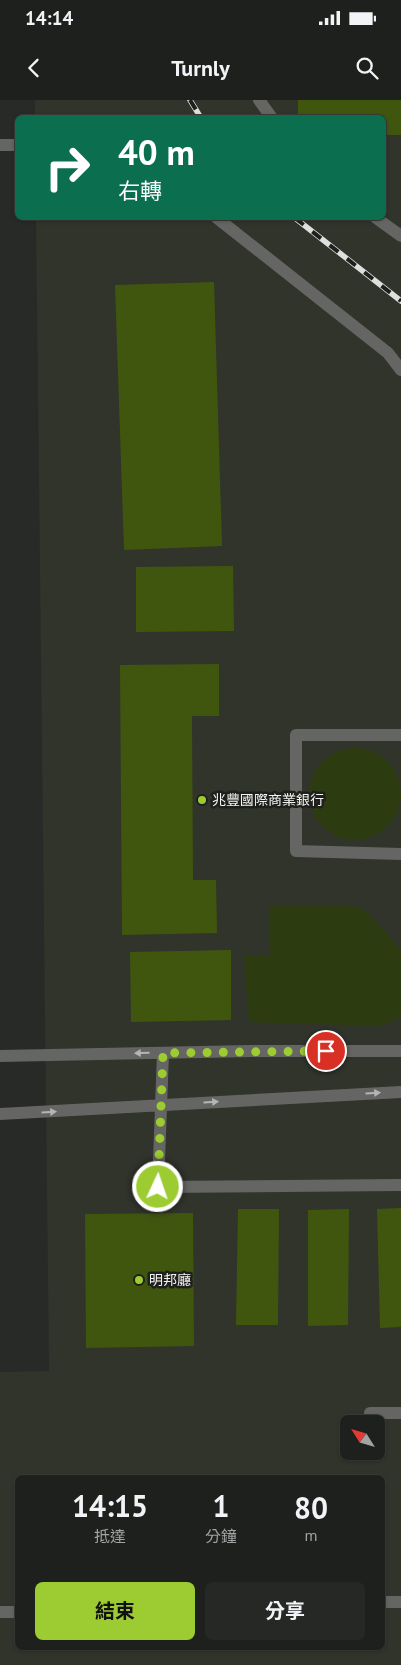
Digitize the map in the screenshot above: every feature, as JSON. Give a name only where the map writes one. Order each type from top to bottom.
[{"type":"lane","points":[[259,100],[270,115]]},
{"type":"lane","points":[[0,145],[15,145]]},
{"type":"lane","points":[[220,220],[388,353],[401,370]]},
{"type":"lane","points":[[379,220],[401,236]]},
{"type":"lane","points":[[401,735],[296,736],[296,850],[401,854]]},
{"type":"lane","points":[[0,1056],[401,1050]]},
{"type":"lane","points":[[163,1053],[158,1187],[401,1185]]},
{"type":"lane","points":[[0,1114],[401,1092]]},
{"type":"lane","points":[[370,1412],[401,1413]]},
{"type":"lane","points":[[385,1602],[401,1602]]},
{"type":"lane","points":[[0,1612],[15,1612]]},
{"type":"shaded area","points":[[35,100],[401,100],[401,1665],[0,1665],[0,1372],[49,1371],[36,220],[386,220],[386,115],[35,115]]},
{"type":"green space","points":[[355,748],[372,752],[387,762],[397,777],[401,794],[397,811],[387,826],[372,836],[355,840],[338,836],[323,826],[313,811],[309,794],[313,777],[323,762],[338,752]]},
{"type":"green space","points":[[347,905],[359,907],[369,914],[401,950],[401,1016],[388,1024],[378,1026],[249,1022],[244,956],[270,956],[269,906]]},
{"type":"building","points":[[298,100],[401,100],[401,135],[386,135],[386,115],[298,115]]},
{"type":"building","points":[[214,282],[222,546],[124,550],[115,285]]},
{"type":"building","points":[[233,566],[234,631],[136,632],[136,567]]},
{"type":"building","points":[[219,664],[219,716],[192,716],[193,880],[216,880],[217,933],[122,935],[120,665]]},
{"type":"building","points":[[231,950],[231,1020],[131,1022],[130,952]]},
{"type":"building","points":[[401,1208],[401,1327],[380,1328],[377,1209]]},
{"type":"building","points":[[238,1209],[279,1209],[278,1325],[236,1325]]},
{"type":"building","points":[[349,1209],[348,1325],[308,1326],[308,1210]]},
{"type":"building","name":"明邦廳","points":[[193,1213],[194,1346],[86,1348],[85,1214]]},
{"type":"railway","points":[[190,100],[199,115]]},
{"type":"railway","points":[[298,220],[401,301]]},
{"type":"place","name":"兆豐國際商業銀行","points":[[202,800]]},
{"type":"place","name":"明邦廳","points":[[139,1280]]},
{"type":"route","points":[[158,1187],[163,1053],[326,1051]]}]
